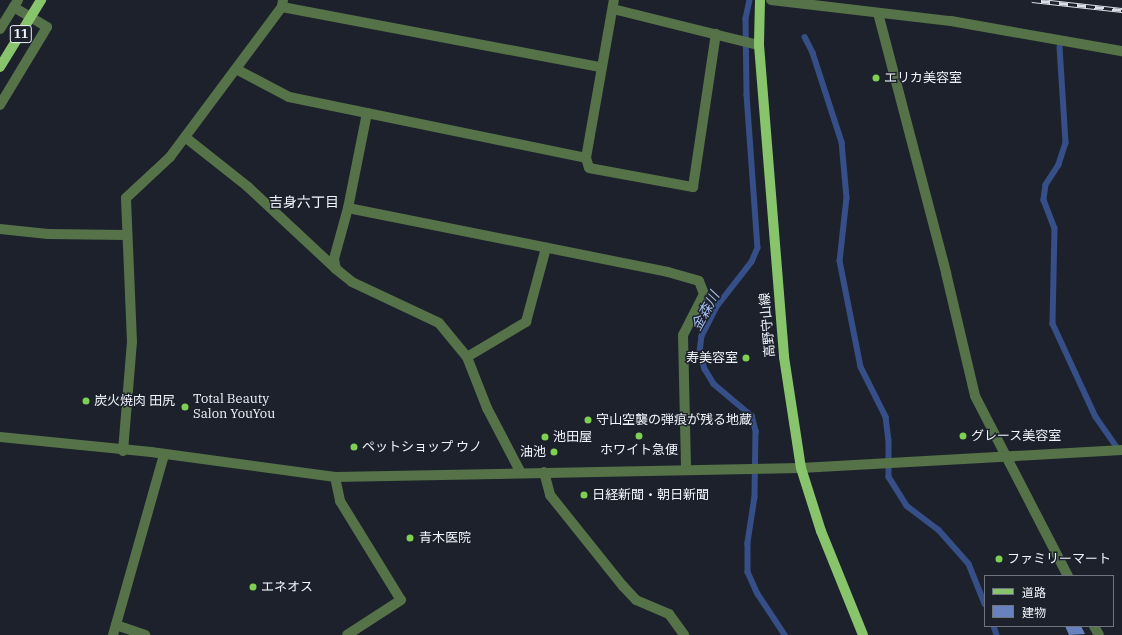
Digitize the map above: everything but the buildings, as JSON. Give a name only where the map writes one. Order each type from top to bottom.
[{"type":"main road","name":"11","points":[[0,67],[41,0]]},
{"type":"main road","name":"高野守山線","points":[[760,0],[756,44],[784,357],[801,468],[821,531],[863,635]]},
{"type":"street","points":[[771,0],[951,21],[1122,51]]},
{"type":"street","points":[[0,30],[16,4],[47,27],[0,105]]},
{"type":"street","points":[[123,451],[132,342],[126,235],[126,198],[170,157],[236,69],[282,4],[600,67]]},
{"type":"street","points":[[716,34],[693,187],[589,168],[586,158],[600,67],[613,4],[756,44]]},
{"type":"street","points":[[878,13],[946,273],[975,396],[1004,456],[1067,575]]},
{"type":"street","points":[[236,69],[289,97],[586,158]]},
{"type":"street","points":[[336,269],[334,259],[348,208],[367,113]]},
{"type":"street","points":[[185,137],[248,187],[352,282],[439,323],[467,357],[487,408],[521,473]]},
{"type":"street","points":[[348,208],[668,272],[699,281],[704,294],[683,335],[686,470]]},
{"type":"street","points":[[0,229],[48,234],[126,235]]},
{"type":"street","points":[[467,357],[526,322],[546,248]]},
{"type":"street","points":[[0,437],[164,455],[335,477],[801,468],[826,465],[1122,450]]},
{"type":"street","points":[[145,635],[114,630],[164,455]]},
{"type":"street","points":[[544,472],[550,495],[623,586],[636,600],[669,614],[684,635]]},
{"type":"street","points":[[335,477],[340,501],[401,600],[347,635]]},
{"type":"waterway","name":"金森川","points":[[750,0],[746,19],[747,95],[758,248],[752,262],[717,307],[702,336],[700,352],[705,369],[714,384],[752,416],[756,431],[755,497],[748,543],[748,572],[758,594],[785,635]]},
{"type":"waterway","points":[[805,37],[813,53],[842,142],[847,198],[840,261],[861,367],[886,417],[889,440],[889,477],[907,506],[939,530],[969,564],[984,602]]},
{"type":"waterway","points":[[1060,47],[1066,143],[1059,165],[1046,185],[1044,200],[1055,228],[1053,324],[1096,417],[1119,450]]},
{"type":"waterway","points":[[994,627],[997,635]]},
{"type":"railway","points":[[1032,0],[1122,10]]},
{"type":"place","name":"エリカ美容室","points":[[876,78]]},
{"type":"place","name":"寿美容室","points":[[746,358]]},
{"type":"place","name":"炭火焼肉 田尻","points":[[86,401]]},
{"type":"place","name":"Total Beauty Salon YouYou","points":[[185,407]]},
{"type":"place","name":"守山空襲の弾痕が残る地蔵","points":[[588,420]]},
{"type":"place","name":"ホワイト急便","points":[[639,436]]},
{"type":"place","name":"グレース美容室","points":[[963,436]]},
{"type":"place","name":"池田屋","points":[[545,437]]},
{"type":"place","name":"ペットショップ ウノ","points":[[354,447]]},
{"type":"place","name":"油池","points":[[554,452]]},
{"type":"place","name":"日経新聞・朝日新聞","points":[[584,495]]},
{"type":"place","name":"青木医院","points":[[410,538]]},
{"type":"place","name":"ファミリーマート","points":[[999,559]]},
{"type":"place","name":"エネオス","points":[[253,587]]},
{"type":"district","name":"吉身六丁目","points":[[304,202]]}]
